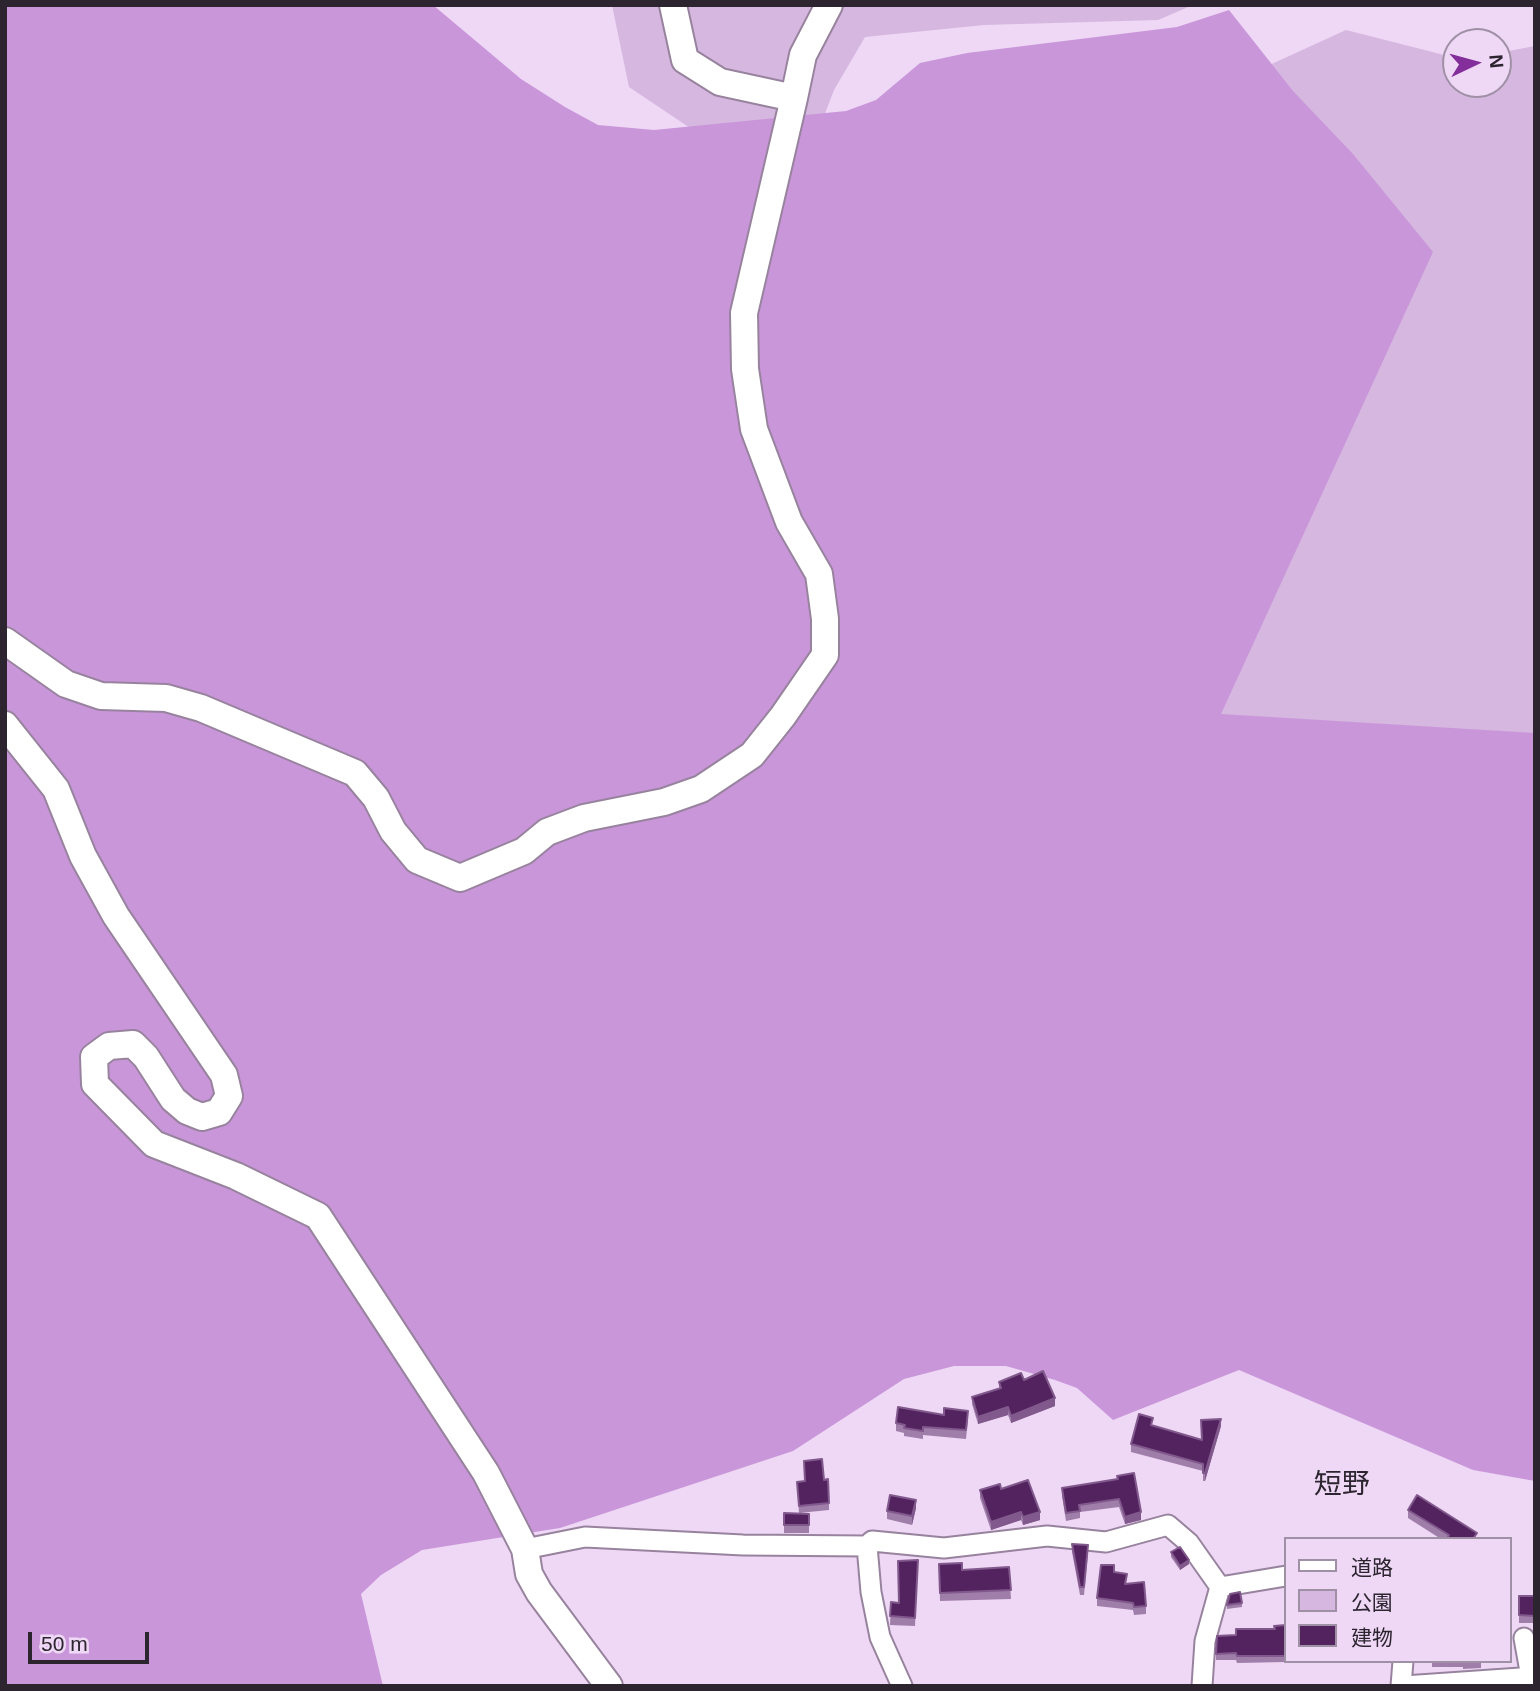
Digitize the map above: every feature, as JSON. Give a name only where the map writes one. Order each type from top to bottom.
[{"type":"street","points":[[673,5],[685,60],[720,82],[794,98]]},
{"type":"street","points":[[5,641],[66,684],[101,696],[166,698],[201,708],[355,773],[376,798],[393,831],[417,860],[460,878],[524,851],[547,832],[584,818],[664,802],[701,789],[752,755],[825,655],[825,619],[819,574],[789,522],[754,429],[745,369],[744,313],[803,55],[830,5]]},
{"type":"street","points":[[5,725],[56,789],[83,856],[116,916],[224,1075],[229,1096],[219,1112],[202,1117],[187,1111],[173,1099],[146,1057],[133,1044],[109,1046],[94,1057],[95,1084],[153,1144],[236,1176],[318,1216],[486,1474],[525,1549],[529,1574],[539,1592],[609,1686]]},
{"type":"street","points":[[525,1549],[585,1537],[743,1545],[867,1546],[872,1541],[944,1548],[1047,1536],[1106,1542],[1168,1525],[1189,1543],[1220,1587]]},
{"type":"street","points":[[867,1546],[871,1592],[880,1637],[902,1686]]},
{"type":"street","points":[[1220,1587],[1284,1576]]},
{"type":"street","points":[[1202,1686],[1205,1641],[1220,1587]]},
{"type":"street","points":[[1403,1663],[1402,1686],[1533,1677],[1524,1637]]},
{"type":"green space","points":[[612,5],[1193,5],[1158,20],[984,25],[865,37],[834,90],[804,168],[714,144],[629,87]]},
{"type":"green space","points":[[1346,30],[1442,54],[1442,98],[1512,98],[1512,50],[1535,46],[1535,771],[1259,766],[873,273],[1241,78]]},
{"type":"shaded area","points":[[5,5],[433,5],[521,79],[565,107],[598,125],[654,130],[846,111],[876,100],[920,63],[967,53],[1177,27],[1229,10],[1293,91],[1353,154],[1433,252],[1221,714],[1535,733],[1535,1481],[1473,1470],[1239,1370],[1113,1420],[1077,1388],[1055,1380],[1006,1366],[954,1366],[904,1379],[793,1451],[560,1528],[422,1550],[381,1575],[361,1594],[383,1686],[5,1686]]},
{"type":"building","points":[[1043,1371],[1055,1398],[1011,1416],[1008,1407],[978,1417],[972,1397],[1001,1388],[999,1382],[1021,1373],[1024,1380]]},
{"type":"building","points":[[898,1407],[944,1415],[944,1408],[968,1411],[966,1430],[923,1427],[923,1431],[904,1428],[905,1425],[896,1423]]},
{"type":"building","points":[[1139,1414],[1153,1418],[1151,1425],[1202,1440],[1201,1420],[1221,1419],[1205,1473],[1203,1464],[1131,1444]]},
{"type":"building","points":[[822,1459],[824,1480],[828,1479],[829,1503],[799,1506],[797,1482],[805,1481],[804,1461]]},
{"type":"building","points":[[1134,1473],[1141,1512],[1125,1517],[1119,1499],[1079,1505],[1080,1511],[1066,1513],[1062,1488],[1118,1479],[1117,1476]]},
{"type":"building","points":[[1028,1480],[1040,1512],[1023,1517],[1021,1512],[991,1522],[980,1490],[1000,1484],[1001,1489]]},
{"type":"building","points":[[890,1495],[916,1500],[912,1516],[887,1511]]},
{"type":"building","points":[[1417,1495],[1477,1533],[1474,1537],[1448,1537],[1449,1535],[1408,1510]]},
{"type":"building","points":[[784,1513],[809,1514],[809,1525],[784,1525]]},
{"type":"building","points":[[1072,1544],[1088,1545],[1084,1587],[1080,1587]]},
{"type":"building","points":[[1180,1547],[1189,1560],[1180,1566],[1171,1552]]},
{"type":"building","points":[[918,1560],[915,1618],[890,1616],[891,1602],[899,1603],[898,1561]]},
{"type":"building","points":[[962,1563],[962,1570],[1009,1567],[1011,1590],[940,1593],[939,1564]]},
{"type":"building","points":[[1101,1565],[1114,1565],[1114,1572],[1127,1574],[1125,1584],[1144,1582],[1146,1606],[1134,1607],[1133,1603],[1097,1598]]},
{"type":"building","points":[[1240,1592],[1242,1603],[1227,1605],[1230,1594]]},
{"type":"building","points":[[1519,1596],[1535,1596],[1535,1616],[1519,1615]]},
{"type":"building","points":[[1284,1625],[1284,1656],[1216,1654],[1217,1636],[1236,1635],[1236,1629],[1275,1629],[1274,1626]]},
{"type":"district","name":"短野","points":[[1342,1485]]}]
